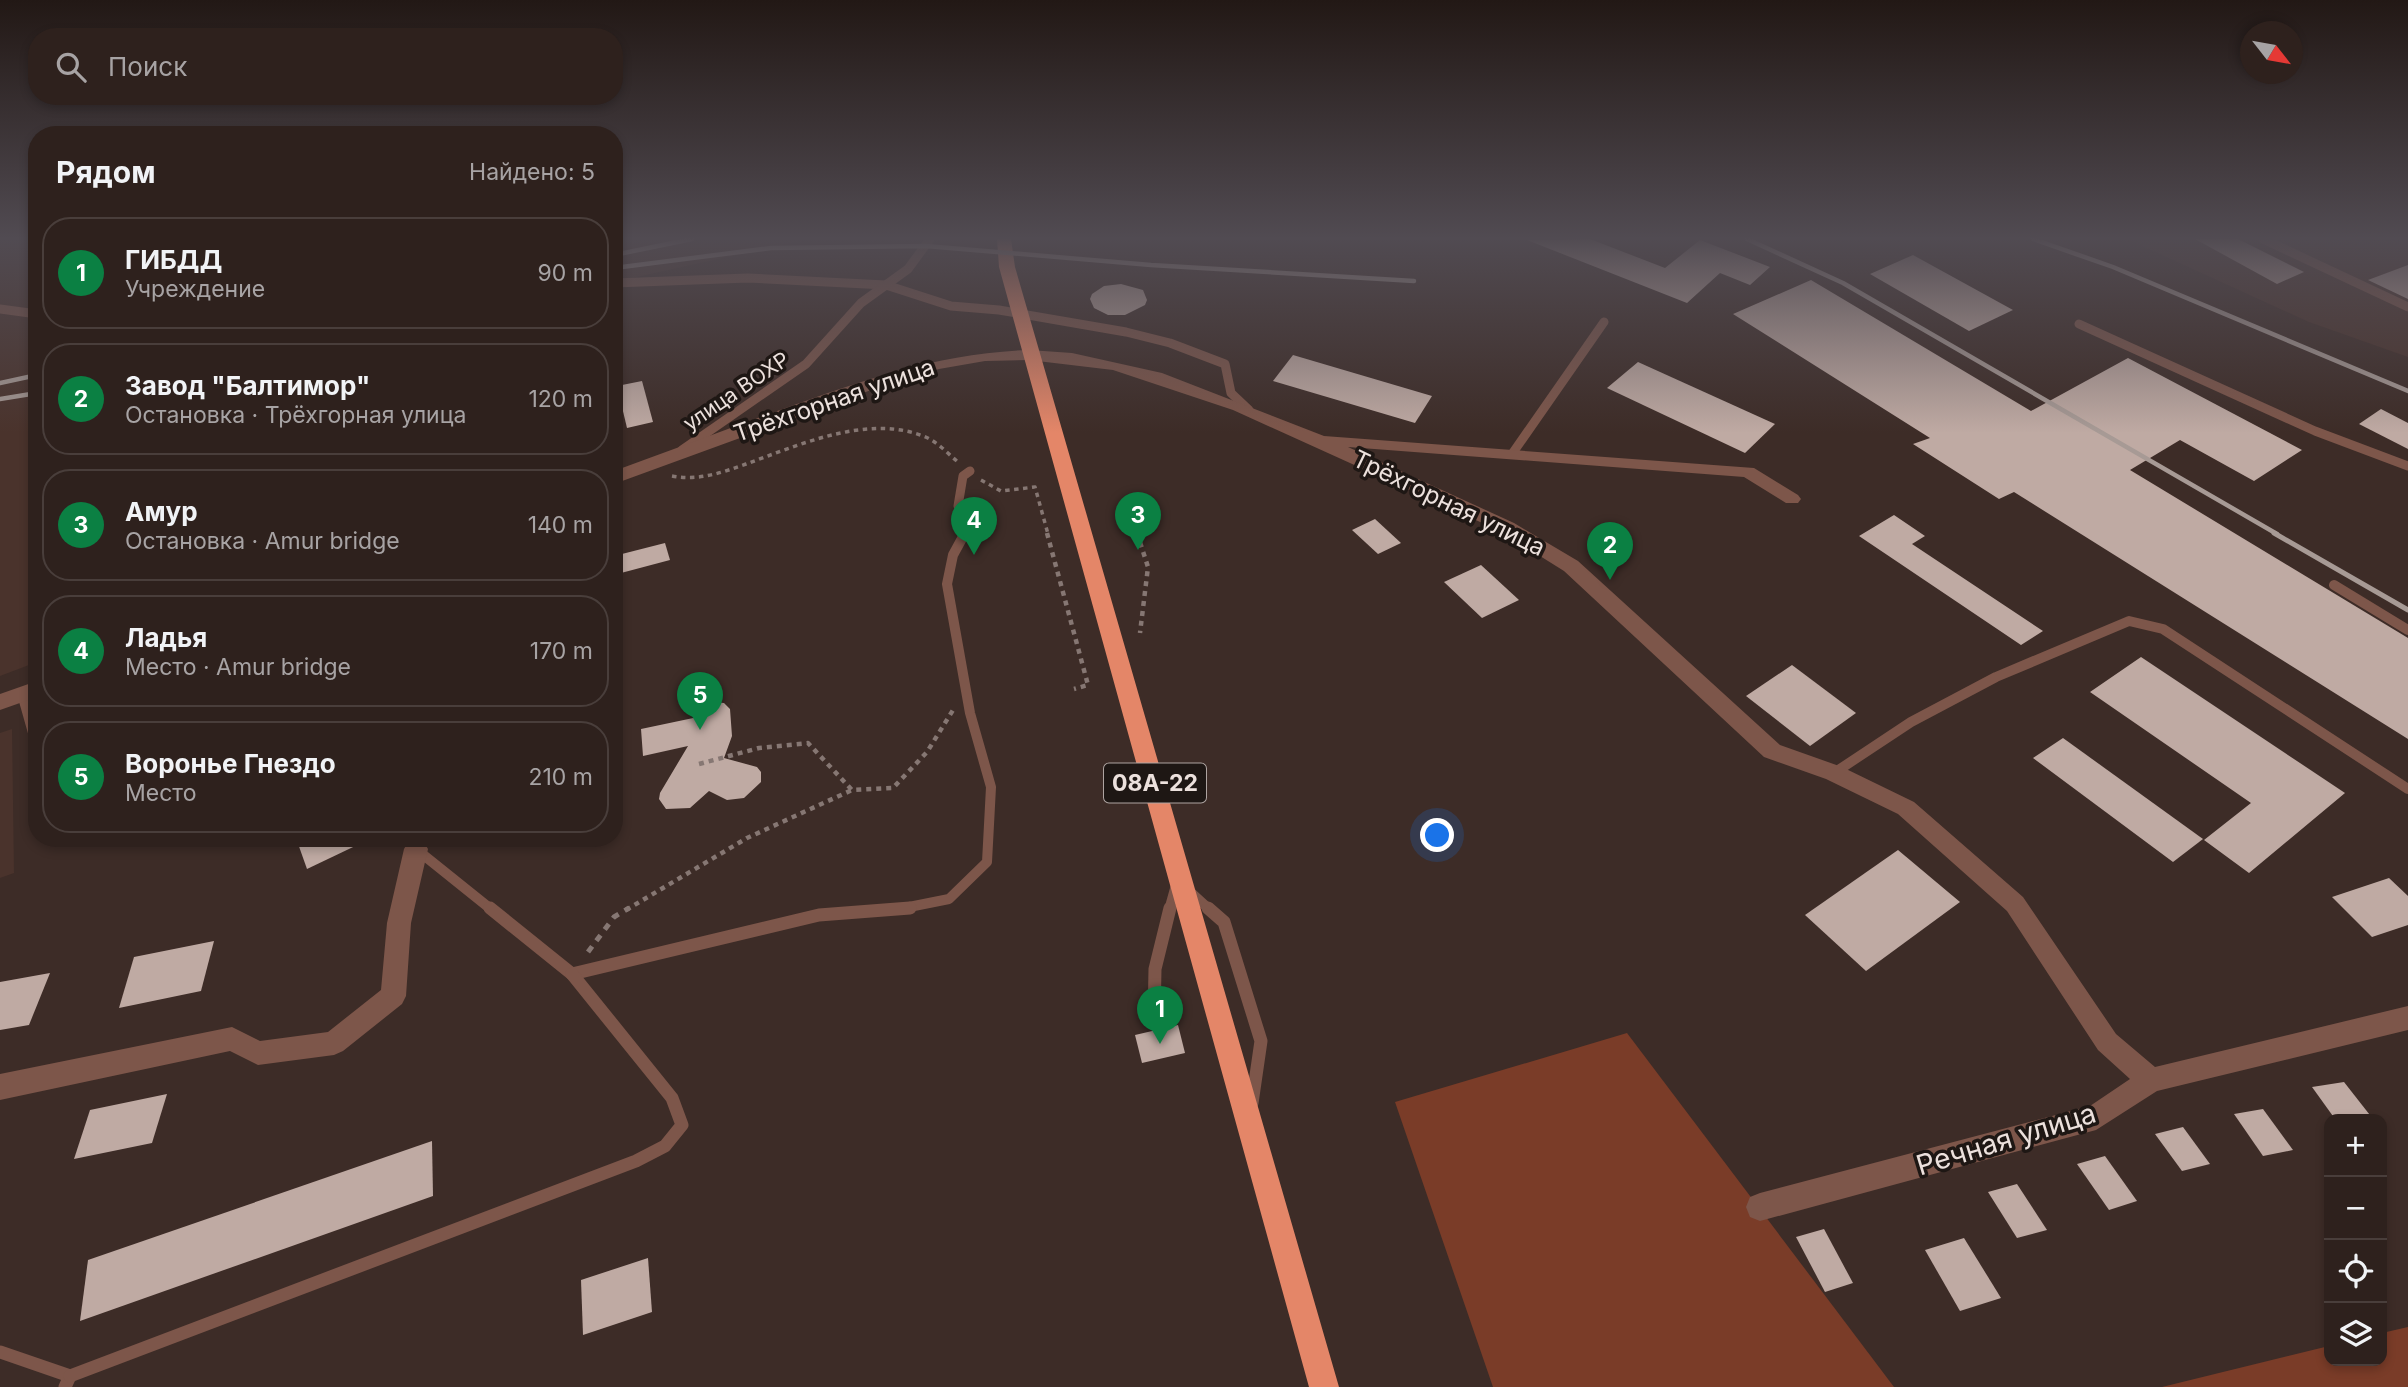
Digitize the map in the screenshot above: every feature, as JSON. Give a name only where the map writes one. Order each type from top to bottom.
[{"type":"highway","name":"08А-22","points":[[1017,304],[1324,1387]]},
{"type":"street","name":"Трёхгорная улица","points":[[623,475],[870,383],[939,363],[999,355],[1048,354],[1120,365],[1147,371],[1249,410],[1507,527],[1549,551],[1592,584],[1772,751],[1834,773],[1906,808],[2015,904],[2107,1042],[2151,1080]]},
{"type":"street","points":[[1315,439],[1748,472],[1792,499]]},
{"type":"street","points":[[0,702],[28,692]]},
{"type":"street","points":[[0,1087],[232,1039],[258,1053],[334,1043],[393,996],[399,923],[413,847]]},
{"type":"street","name":"Речная улица","points":[[1760,1207],[2096,1117],[2151,1080],[2408,1018]]},
{"type":"lane","name":"улица ВОХР","points":[[677,454],[710,428],[785,382],[806,364],[839,324],[863,304]]},
{"type":"lane","points":[[944,304],[999,310],[1170,343],[1225,364],[1231,393],[1249,410]]},
{"type":"lane","points":[[0,309],[28,313]]},
{"type":"lane","points":[[1512,454],[1604,322]]},
{"type":"lane","points":[[2080,324],[2315,431],[2408,466]]},
{"type":"lane","points":[[572,974],[819,915],[906,909],[949,899],[987,862],[990,787],[947,584],[953,555],[963,541],[967,522],[958,506],[963,476],[970,471]]},
{"type":"lane","points":[[2334,585],[2408,630]]},
{"type":"lane","points":[[1834,773],[1911,722],[1996,677],[2129,621],[2163,629],[2408,789]]},
{"type":"lane","points":[[0,1353],[67,1382],[636,1161],[665,1146],[682,1125],[672,1098],[572,974],[418,847]]},
{"type":"lane","points":[[1154,1020],[1151,997],[1155,969],[1181,879],[1224,922],[1261,1041],[1250,1119]]},
{"type":"path","points":[[656,462],[664,473],[685,480],[713,475],[836,434],[895,430],[923,436],[1001,491],[1035,487],[1088,685],[1074,689]]},
{"type":"path","points":[[1130,513],[1148,567],[1140,633]]},
{"type":"path","points":[[572,974],[614,917],[747,838],[852,790],[893,788],[927,752],[967,688]]},
{"type":"path","points":[[699,764],[760,748],[808,743],[852,790]]},
{"type":"shaded area","points":[[0,304],[28,304],[28,665],[0,676]]},
{"type":"shaded area","points":[[2269,304],[2408,304],[2408,357],[2309,322]]},
{"type":"shaded area","points":[[12,729],[14,873],[0,878],[0,733]]},
{"type":"shaded area","points":[[1627,1033],[1894,1387],[1493,1387],[1395,1102]]},
{"type":"shaded area","points":[[2408,1327],[2408,1387],[2162,1387],[2324,1347],[2324,1366],[2387,1366],[2387,1332]]},
{"type":"building","points":[[1092,304],[1146,304],[1125,315],[1108,315],[1094,308]]},
{"type":"building","points":[[1757,304],[1851,304],[2031,411],[2128,358],[2302,450],[2254,481],[2180,440],[2130,470],[2408,638],[2408,739],[2014,492],[1999,499],[1913,444],[1930,438],[1733,314]]},
{"type":"building","points":[[1922,304],[2002,304],[2013,310],[1969,331]]},
{"type":"building","points":[[1293,355],[1432,396],[1415,423],[1273,381]]},
{"type":"building","points":[[1638,362],[1775,424],[1745,453],[1607,388]]},
{"type":"building","points":[[642,381],[653,422],[627,428],[623,411],[623,385]]},
{"type":"building","points":[[2381,409],[2408,423],[2408,449],[2359,424]]},
{"type":"building","points":[[1894,515],[1925,536],[1912,544],[2043,631],[2021,645],[1859,536]]},
{"type":"building","points":[[1375,519],[1401,543],[1378,554],[1352,530]]},
{"type":"building","points":[[665,543],[670,560],[623,572],[623,554]]},
{"type":"building","points":[[1481,565],[1519,600],[1482,618],[1444,582]]},
{"type":"building","points":[[2141,657],[2345,793],[2249,873],[2204,840],[2251,803],[2090,692]]},
{"type":"building","points":[[1792,665],[1856,713],[1810,746],[1746,696]]},
{"type":"building","points":[[712,702],[724,703],[730,709],[732,736],[724,758],[757,767],[761,772],[761,782],[744,798],[727,800],[709,791],[690,808],[666,809],[659,799],[660,793],[688,746],[643,756],[641,729],[698,717],[702,708]]},
{"type":"building","points":[[2063,738],[2203,839],[2173,862],[2033,758]]},
{"type":"building","points":[[299,847],[353,847],[307,869]]},
{"type":"building","points":[[1898,850],[1960,902],[1866,971],[1805,915]]},
{"type":"building","points":[[2389,878],[2408,896],[2408,925],[2372,937],[2332,897]]},
{"type":"building","points":[[214,941],[201,991],[119,1008],[134,957]]},
{"type":"building","points":[[50,973],[29,1025],[0,1030],[0,982]]},
{"type":"building","points":[[1178,1025],[1185,1053],[1142,1063],[1135,1035]]},
{"type":"building","points":[[2344,1082],[2369,1114],[2331,1114],[2312,1087]]},
{"type":"building","points":[[167,1094],[152,1143],[74,1159],[90,1110]]},
{"type":"building","points":[[2263,1109],[2293,1150],[2263,1156],[2234,1114]]},
{"type":"building","points":[[2183,1127],[2210,1164],[2182,1171],[2155,1134]]},
{"type":"building","points":[[432,1141],[433,1196],[80,1321],[88,1260]]},
{"type":"building","points":[[2105,1156],[2137,1201],[2109,1210],[2077,1164]]},
{"type":"building","points":[[2017,1184],[2047,1230],[2017,1238],[1988,1192]]},
{"type":"building","points":[[1824,1229],[1853,1283],[1825,1292],[1796,1237]]},
{"type":"building","points":[[1964,1238],[2001,1298],[1960,1311],[1925,1250]]},
{"type":"building","points":[[648,1258],[652,1312],[583,1335],[581,1280]]},
{"type":"railway","points":[[1879,304],[2277,534]]},
{"type":"railway","points":[[2200,304],[2408,391]]},
{"type":"railway","points":[[0,383],[28,377]]},
{"type":"railway","points":[[0,399],[28,394]]},
{"type":"railway","points":[[2274,533],[2408,610]]},
{"type":"place","name":"Амур","points":[[1138,550]]},
{"type":"place","name":"Ладья","points":[[974,555]]},
{"type":"place","name":"Завод \"Балтимор\"","points":[[1610,580]]},
{"type":"place","name":"Воронье Гнездо","points":[[700,730]]},
{"type":"place","name":"ГИБДД","points":[[1160,1044]]}]
